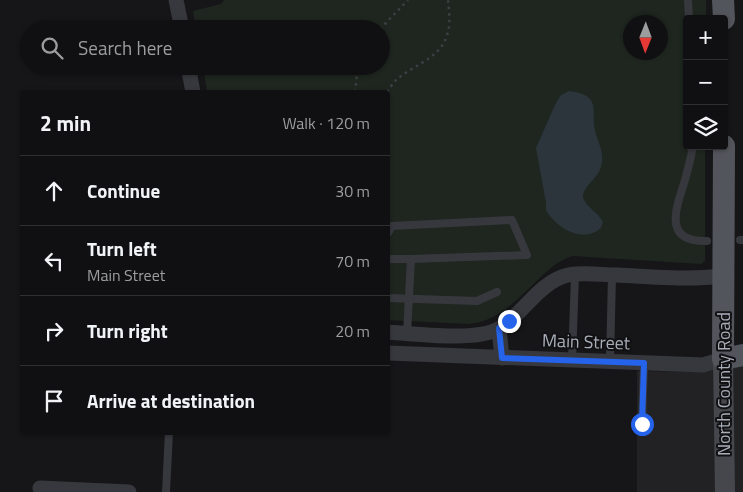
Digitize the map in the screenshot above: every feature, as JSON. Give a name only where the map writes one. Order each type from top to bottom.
[{"type":"main road","points":[[724,0],[724,15]]},
{"type":"main road","name":"North County Road","points":[[724,150],[733,275],[733,357]]},
{"type":"street","points":[[176,0],[180,20]]},
{"type":"street","points":[[190,75],[193,90]]},
{"type":"street","points":[[390,332],[472,336],[488,333],[499,328],[550,283],[574,275],[702,279],[733,275]]},
{"type":"street","points":[[499,328],[502,358]]},
{"type":"street","points":[[406,354],[407,333]]},
{"type":"street","name":"Main Street","points":[[390,353],[706,365],[733,357]]},
{"type":"street","name":"North County Road","points":[[725,492],[733,357]]},
{"type":"street","points":[[40,488],[130,492]]},
{"type":"lane","points":[[688,0],[689,15]]},
{"type":"lane","points":[[692,150],[690,165],[676,210],[675,221],[682,236],[689,239],[707,241]]},
{"type":"lane","points":[[390,230],[392,226],[512,220],[526,254],[411,259],[390,258]]},
{"type":"lane","points":[[407,333],[411,259]]},
{"type":"lane","points":[[572,360],[574,275]]},
{"type":"lane","points":[[610,361],[612,275]]},
{"type":"lane","points":[[390,298],[477,301],[496,292]]},
{"type":"lane","points":[[642,424],[644,363]]},
{"type":"lane","points":[[166,492],[169,435]]},
{"type":"path","points":[[389,20],[408,0]]},
{"type":"path","points":[[388,90],[395,81],[436,53],[443,44],[448,34],[448,0]]},
{"type":"path","points":[[355,90],[357,75]]},
{"type":"shaded area","points":[[224,0],[706,0],[706,15],[683,15],[683,150],[705,150],[705,261],[701,264],[573,256],[554,266],[509,306],[490,319],[468,324],[390,320],[390,90],[207,90],[204,75],[390,75],[390,20],[194,20],[193,11],[221,4]]},
{"type":"shaded area","points":[[569,91],[585,95],[592,102],[595,131],[602,153],[600,170],[583,195],[585,202],[603,222],[601,228],[594,233],[578,234],[570,232],[556,223],[546,210],[536,148],[555,105],[561,95]]},
{"type":"shaded area","points":[[743,362],[743,492],[637,492],[637,371],[706,372]]},
{"type":"route","points":[[509,321],[499,328],[502,358],[644,363],[642,424]]}]
